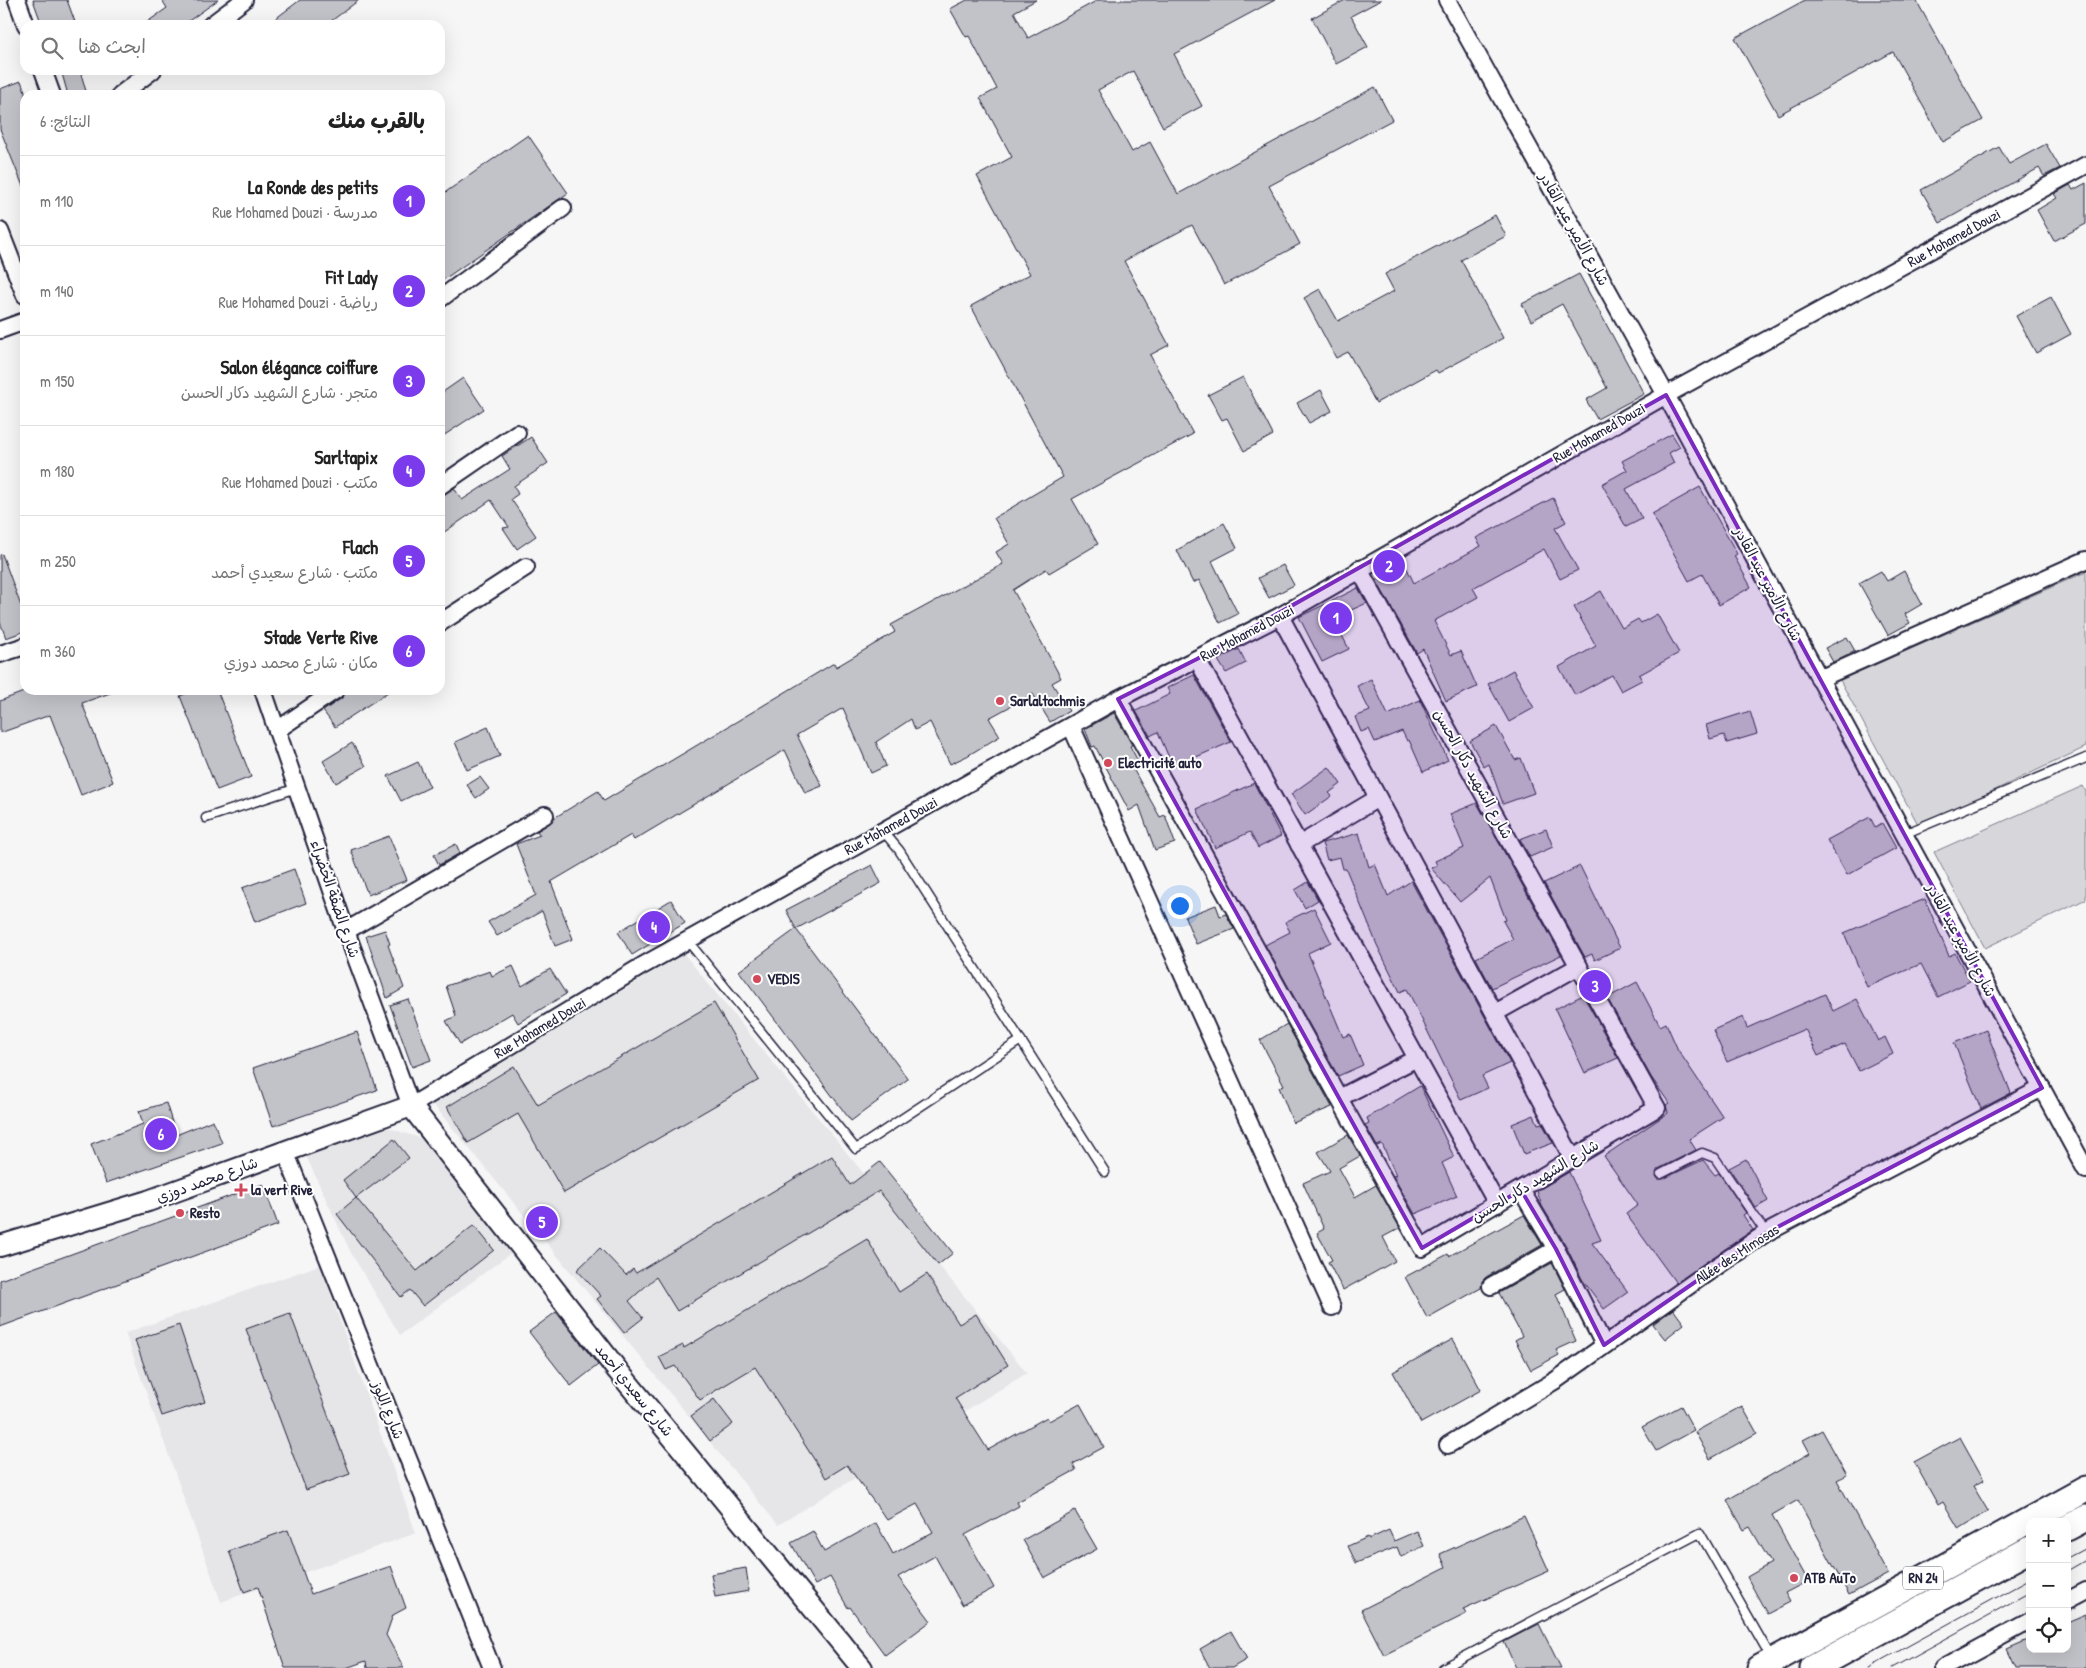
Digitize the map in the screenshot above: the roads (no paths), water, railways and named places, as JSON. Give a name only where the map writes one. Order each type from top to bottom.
[{"type":"main road","name":"RN 24","points":[[1766,1664],[2086,1489]]},
{"type":"main road","points":[[2071,1526],[2086,1518]]},
{"type":"main road","name":"RN 24","points":[[1814,1668],[2026,1551]]},
{"type":"street","points":[[17,0],[24,20]]},
{"type":"street","points":[[218,20],[244,0]]},
{"type":"street","name":"شارع الأمير عبد القادر","points":[[1447,0],[1666,394],[2086,1170]]},
{"type":"street","points":[[45,75],[50,90]]},
{"type":"street","points":[[127,90],[146,75]]},
{"type":"street","name":"Rue Mohamed Douzi","points":[[412,1106],[687,940],[1118,699],[1280,616],[1666,394],[2086,166]]},
{"type":"street","points":[[445,295],[563,208]]},
{"type":"street","points":[[0,231],[20,282]]},
{"type":"street","points":[[0,330],[20,322]]},
{"type":"street","points":[[445,483],[517,433]]},
{"type":"street","points":[[1819,678],[2086,560]]},
{"type":"street","points":[[445,620],[526,567]]},
{"type":"street","name":"شارع الشهيد دكار الحسن","points":[[1118,699],[1422,1248],[1657,1108],[1359,569]]},
{"type":"street","points":[[1280,616],[1574,1159]]},
{"type":"street","points":[[0,654],[20,648]]},
{"type":"street","points":[[1197,659],[1497,1204]]},
{"type":"street","name":"شارع الضفة الخضراء","points":[[265,695],[346,931],[412,1106]]},
{"type":"street","points":[[277,730],[329,695]]},
{"type":"street","points":[[1071,726],[1332,1307]]},
{"type":"street","points":[[1299,845],[1378,798]]},
{"type":"street","points":[[346,931],[544,815]]},
{"type":"street","points":[[1495,1013],[1579,966]]},
{"type":"street","points":[[1339,1098],[1417,1058]]},
{"type":"street","name":"Allée des Mimosas","points":[[1448,1445],[1556,1380],[1766,1233],[2042,1088]]},
{"type":"street","name":"شارع محمد دوزي","points":[[0,1246],[148,1201],[412,1106]]},
{"type":"street","name":"شارع سعيدي أحمد","points":[[412,1106],[618,1371],[862,1668]]},
{"type":"street","name":"شارع اللوز","points":[[285,1151],[492,1668]]},
{"type":"street","points":[[1521,1190],[1556,1249],[1604,1345]]},
{"type":"street","points":[[1492,1286],[1556,1249]]},
{"type":"street","points":[[2071,1599],[2086,1590]]},
{"type":"street","points":[[1944,1668],[2026,1623]]},
{"type":"lane","points":[[1904,834],[2086,758]]},
{"type":"lane","points":[[206,818],[297,788]]},
{"type":"lane","points":[[884,831],[899,850],[1104,1172]]},
{"type":"lane","points":[[687,940],[856,1149],[1021,1040]]},
{"type":"lane","points":[[1661,1174],[1702,1153],[1715,1158],[1766,1233]]},
{"type":"lane","points":[[1443,1668],[1700,1533],[1766,1664]]},
{"type":"tram line","points":[[2071,1556],[2086,1548]]},
{"type":"tram line","points":[[2071,1569],[2086,1560]]},
{"type":"tram line","points":[[1868,1668],[2026,1581]]},
{"type":"tram line","points":[[1893,1668],[2026,1594]]},
{"type":"place","name":"Fit Lady","points":[[1389,566]]},
{"type":"place","name":"La Ronde des petits","points":[[1336,618]]},
{"type":"place","name":"Sarlaltochmis","points":[[1000,701]]},
{"type":"place","name":"Electricité auto","points":[[1108,763]]},
{"type":"place","name":"Sarltapix","points":[[654,927]]},
{"type":"place","name":"VEDIS","points":[[757,979]]},
{"type":"place","name":"Salon élégance coiffure","points":[[1595,986]]},
{"type":"place","name":"Stade Verte Rive","points":[[161,1134]]},
{"type":"place","name":"la vert Rive","points":[[241,1190]]},
{"type":"place","name":"Resto","points":[[180,1213]]},
{"type":"place","name":"Flach","points":[[542,1222]]},
{"type":"place","name":"ATB AuTo","points":[[1794,1578]]}]
